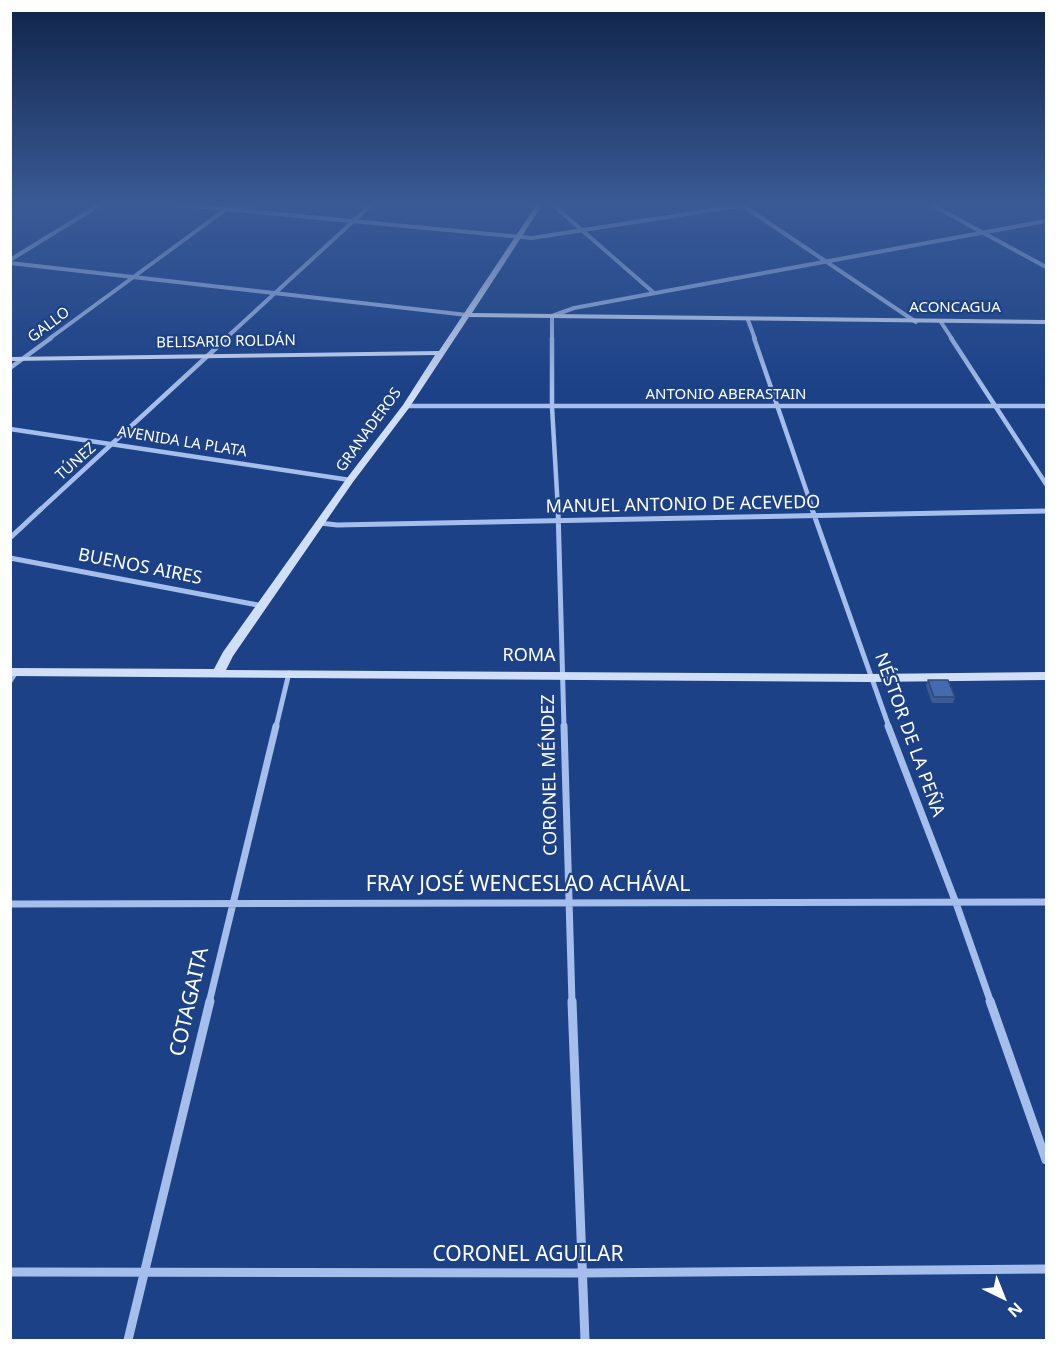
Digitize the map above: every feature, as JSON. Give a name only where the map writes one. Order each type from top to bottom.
[{"type":"street","points":[[57,267],[467,315]]},
{"type":"street","name":"GALLO","points":[[10,369],[147,267]]},
{"type":"street","name":"TÚNEZ","points":[[10,537],[304,267]]},
{"type":"street","name":"GRANADEROS","points":[[219,672],[227,655],[350,480],[406,406],[498,267]]},
{"type":"street","points":[[625,267],[654,293]]},
{"type":"street","points":[[552,316],[574,308],[794,267]]},
{"type":"street","points":[[836,267],[916,322]]},
{"type":"street","name":"ACONCAGUA","points":[[467,315],[1047,322]]},
{"type":"street","name":"CORONEL MÉNDEZ","points":[[552,316],[552,407],[559,519],[568,902],[585,1341]]},
{"type":"street","name":"NÉSTOR DE LA PEÑA","points":[[748,320],[870,678],[956,903],[1047,1160]]},
{"type":"street","points":[[941,322],[1047,484]]},
{"type":"street","name":"BELISARIO ROLDÁN","points":[[10,359],[441,353]]},
{"type":"street","name":"ANTONIO ABERASTAIN","points":[[406,406],[1047,406]]},
{"type":"street","name":"AVENIDA LA PLATA","points":[[10,429],[350,480]]},
{"type":"street","name":"MANUEL ANTONIO DE ACEVEDO","points":[[320,524],[1047,511]]},
{"type":"street","name":"BUENOS AIRES","points":[[10,558],[263,606]]},
{"type":"street","name":"ROMA","points":[[12,675],[219,672],[870,678],[1047,676]]},
{"type":"street","name":"COTAGAITA","points":[[128,1341],[289,673]]},
{"type":"street","name":"FRAY JOSÉ WENCESLAO ACHÁVAL","points":[[10,904],[1047,902]]},
{"type":"street","name":"CORONEL AGUILAR","points":[[10,1272],[582,1273],[1047,1269]]},
{"type":"building","points":[[928,680],[948,680],[955,697],[934,697]]}]
